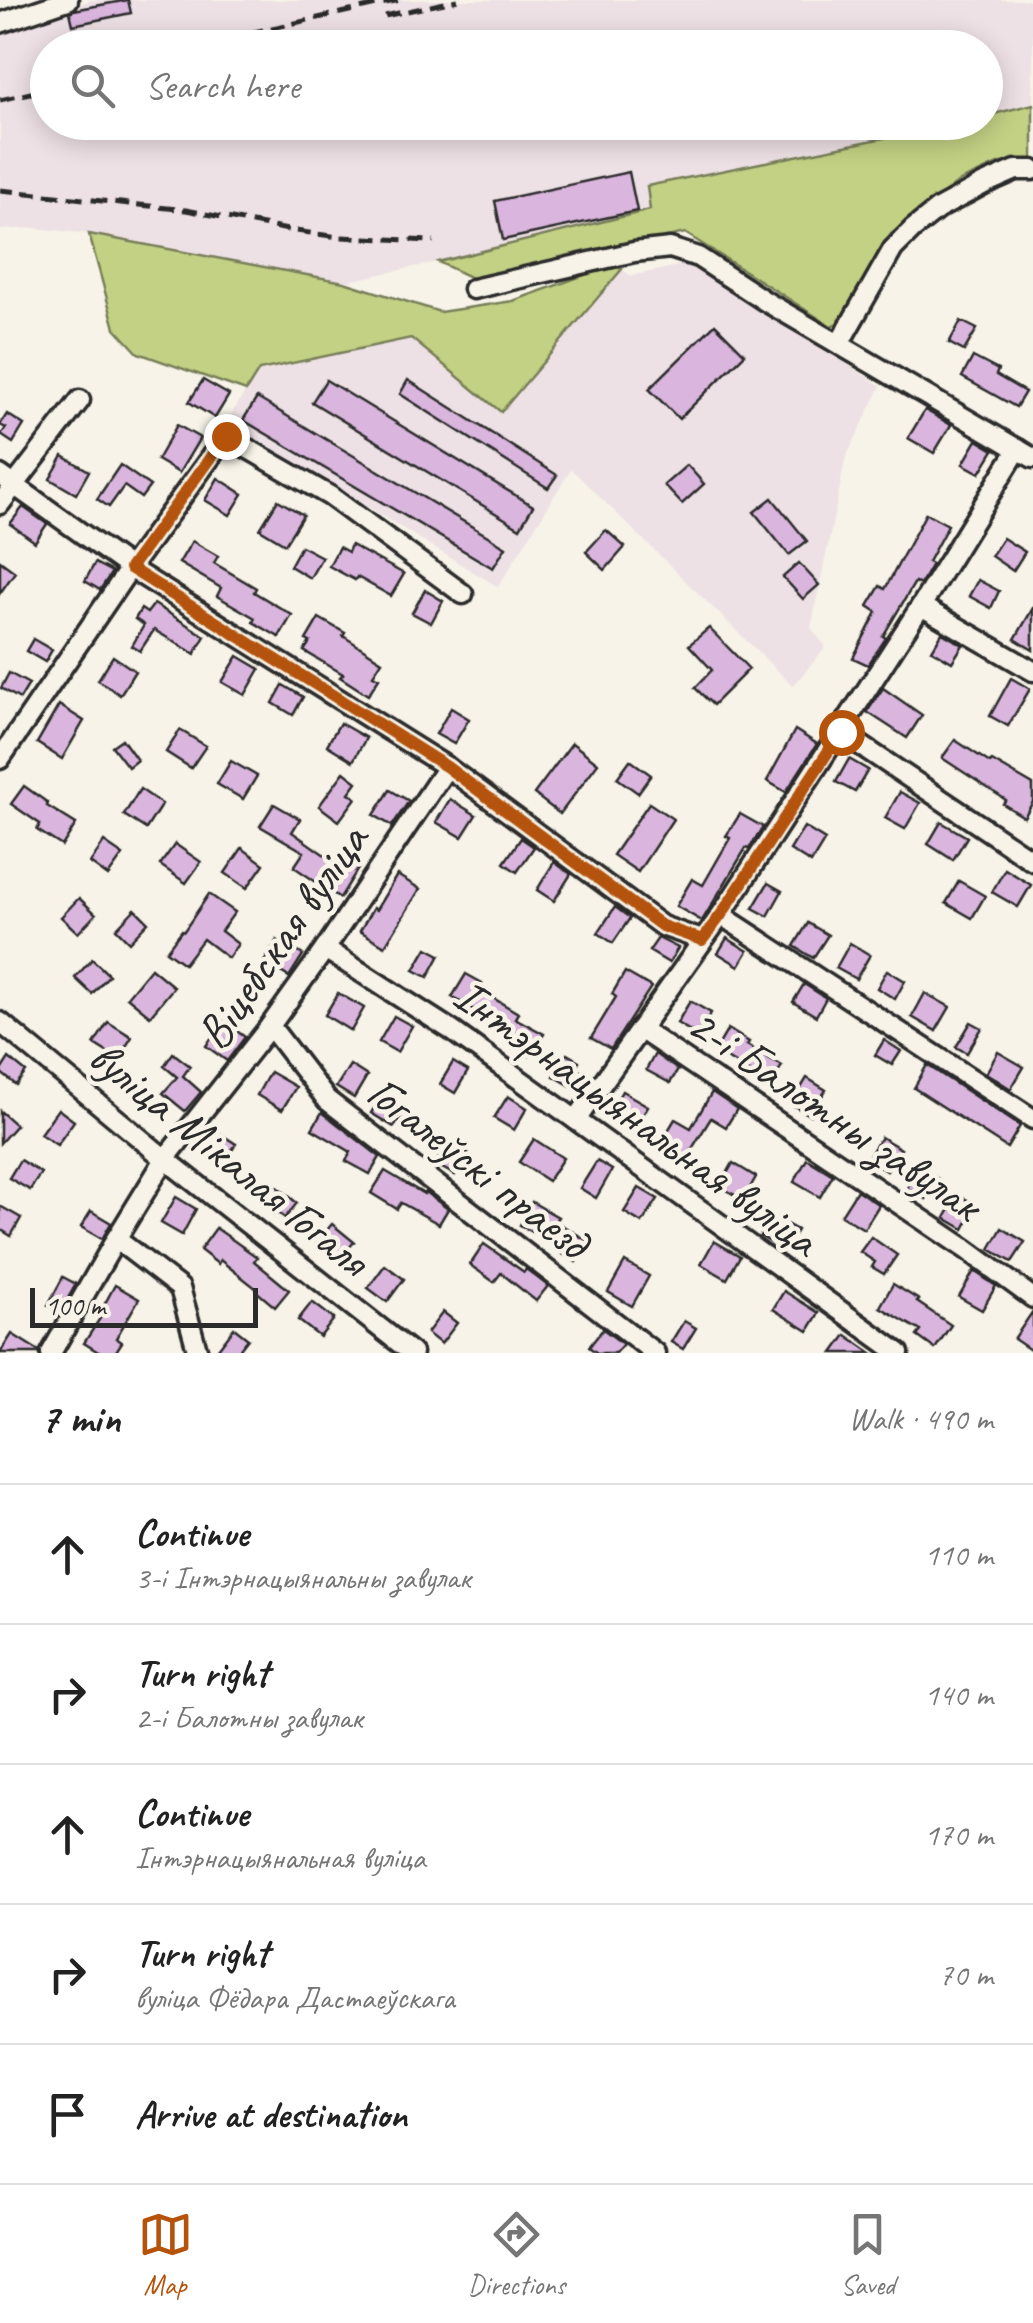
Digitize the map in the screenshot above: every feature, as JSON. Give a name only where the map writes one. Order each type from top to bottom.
[{"type":"street","points":[[8,21],[20,0]]},
{"type":"street","points":[[8,21],[68,0]]},
{"type":"street","points":[[839,344],[893,249],[913,229],[938,209],[984,184],[1016,170],[1033,170]]},
{"type":"street","points":[[473,289],[634,252],[670,248],[698,257],[765,301],[1025,454],[721,915],[576,1120]]},
{"type":"street","points":[[0,504],[7,480],[80,400]]},
{"type":"street","points":[[0,759],[226,436],[330,496],[462,594]]},
{"type":"street","points":[[7,480],[130,568],[447,767]]},
{"type":"street","points":[[922,606],[1033,671]]},
{"type":"street","points":[[841,732],[1033,862]]},
{"type":"street","name":"2-і Балотны завулак","points":[[447,767],[662,926],[702,940]]},
{"type":"street","name":"Віцебская вуліца","points":[[52,1353],[165,1159],[326,949],[447,767]]},
{"type":"street","points":[[721,915],[1033,1120]]},
{"type":"street","name":"Інтэрнацыянальная вуліца","points":[[326,949],[451,1030],[899,1353]]},
{"type":"street","name":"вуліца Мікалая Гогаля","points":[[0,1022],[165,1159],[412,1353]]},
{"type":"street","name":"Гогалеўскі праезд","points":[[270,1026],[327,1100],[655,1353]]},
{"type":"street","name":"2-і Балотны завулак","points":[[640,1030],[1033,1298]]},
{"type":"street","points":[[116,1239],[180,1288],[198,1353]]},
{"type":"shaded area","points":[[91,0],[1033,0],[1033,104],[1003,112],[1003,30],[30,30],[30,140],[874,140],[647,186],[651,210],[344,282],[90,234],[34,228],[0,230],[0,32]]},
{"type":"shaded area","points":[[692,263],[881,386],[846,457],[811,628],[826,647],[793,686],[571,469],[498,587],[227,421],[259,370],[411,338],[502,412],[622,269],[631,276]]},
{"type":"green space","points":[[1033,104],[1033,163],[1000,163],[960,181],[891,234],[841,321],[831,326],[685,233],[476,280],[438,262],[650,210],[647,186],[874,140],[1003,140],[1003,112]]},
{"type":"green space","points":[[89,234],[344,282],[440,312],[513,301],[612,265],[622,269],[501,412],[411,338],[259,370],[246,391],[138,353],[115,328]]},
{"type":"building","points":[[128,0],[131,13],[73,25],[70,12],[74,10]]},
{"type":"building","points":[[629,172],[637,211],[503,240],[495,201]]},
{"type":"building","points":[[961,321],[977,329],[964,351],[949,343]]},
{"type":"building","points":[[715,324],[745,354],[679,419],[649,389]]},
{"type":"building","points":[[973,357],[998,370],[996,375],[1025,392],[1016,407],[962,377]]},
{"type":"building","points":[[203,380],[229,395],[215,418],[189,402]]},
{"type":"building","points":[[326,380],[533,506],[520,528],[312,402]]},
{"type":"building","points":[[408,380],[557,475],[548,488],[400,394]]},
{"type":"building","points":[[257,398],[506,547],[493,568],[243,420]]},
{"type":"building","points":[[925,410],[951,425],[934,453],[908,438]]},
{"type":"building","points":[[7,414],[24,425],[13,443],[1,435],[6,428],[0,425]]},
{"type":"building","points":[[177,425],[200,438],[179,473],[157,460]]},
{"type":"building","points":[[977,440],[994,450],[980,473],[963,464]]},
{"type":"building","points":[[63,456],[89,471],[76,494],[50,479]]},
{"type":"building","points":[[120,465],[150,486],[141,498],[124,486],[109,507],[97,499]]},
{"type":"building","points":[[687,465],[704,484],[682,504],[664,485]]},
{"type":"building","points":[[218,478],[243,494],[230,515],[205,500]]},
{"type":"building","points":[[772,498],[807,541],[789,555],[754,512]]},
{"type":"building","points":[[278,500],[303,515],[285,544],[260,529]]},
{"type":"building","points":[[23,507],[47,524],[35,542],[10,524]]},
{"type":"building","points":[[926,513],[948,525],[920,585],[915,582],[868,665],[853,658],[877,612],[868,606],[880,586],[885,589]]},
{"type":"building","points":[[606,530],[625,547],[605,570],[586,552]]},
{"type":"building","points":[[1003,538],[1025,552],[1013,571],[991,556]]},
{"type":"building","points":[[192,541],[218,556],[214,563],[292,615],[279,637],[217,596],[221,588],[179,563]]},
{"type":"building","points":[[351,545],[404,574],[391,596],[329,566],[339,547],[348,552]]},
{"type":"building","points":[[301,546],[322,557],[310,578],[290,566]]},
{"type":"building","points":[[0,561],[15,572],[0,593]]},
{"type":"building","points":[[95,563],[112,572],[100,590],[85,581]]},
{"type":"building","points":[[799,563],[819,585],[803,599],[783,577]]},
{"type":"building","points":[[978,580],[999,591],[991,608],[969,596]]},
{"type":"building","points":[[425,590],[443,601],[431,623],[412,613]]},
{"type":"building","points":[[154,604],[205,636],[195,654],[154,630],[140,651],[132,646],[144,625],[135,619],[141,609],[147,613]]},
{"type":"building","points":[[1033,608],[1033,650],[1015,639]]},
{"type":"building","points":[[319,618],[382,661],[373,675],[379,678],[368,695],[340,677],[343,674],[304,651]]},
{"type":"building","points":[[709,628],[749,669],[713,705],[695,688],[712,670],[689,645]]},
{"type":"building","points":[[942,633],[963,645],[952,662],[932,650]]},
{"type":"building","points":[[33,639],[52,650],[45,662],[26,651]]},
{"type":"building","points":[[113,656],[135,671],[120,695],[98,680]]},
{"type":"building","points":[[238,656],[260,669],[245,695],[222,682]]},
{"type":"building","points":[[9,673],[29,684],[20,699],[1,688]]},
{"type":"building","points":[[1011,678],[1030,689],[1008,726],[990,716]]},
{"type":"building","points":[[283,685],[303,697],[293,715],[273,703]]},
{"type":"building","points":[[883,688],[922,715],[907,738],[867,712]]},
{"type":"building","points":[[59,705],[84,721],[62,759],[37,743]]},
{"type":"building","points":[[451,708],[469,719],[454,744],[436,734]]},
{"type":"building","points":[[340,723],[366,738],[353,761],[327,745]]},
{"type":"building","points":[[180,730],[206,746],[191,768],[166,752]]},
{"type":"building","points":[[795,730],[817,744],[786,792],[767,781]]},
{"type":"building","points":[[122,739],[137,760],[128,767],[112,746]]},
{"type":"building","points":[[955,740],[1033,785],[1033,802],[1024,817],[1003,804],[1006,800],[942,758]]},
{"type":"building","points":[[572,743],[598,763],[560,814],[534,794]]},
{"type":"building","points":[[849,759],[868,770],[855,792],[836,782]]},
{"type":"building","points":[[630,760],[651,775],[638,793],[617,778]]},
{"type":"building","points":[[231,761],[257,776],[243,799],[217,784]]},
{"type":"building","points":[[344,772],[357,782],[349,793],[356,798],[339,821],[319,806]]},
{"type":"building","points":[[24,786],[76,824],[62,846],[37,830],[40,824],[11,804]]},
{"type":"building","points":[[140,789],[162,804],[146,829],[124,815]]},
{"type":"building","points":[[390,790],[409,801],[392,826],[374,815]]},
{"type":"building","points":[[900,792],[920,803],[905,829],[885,818]]},
{"type":"building","points":[[450,799],[476,815],[462,837],[436,822]]},
{"type":"building","points":[[649,803],[673,819],[638,872],[613,855]]},
{"type":"building","points":[[274,804],[300,819],[292,832],[339,865],[345,855],[361,864],[340,898],[294,867],[304,852],[260,826]]},
{"type":"building","points":[[740,814],[763,827],[702,921],[676,906],[692,879],[703,885]]},
{"type":"building","points":[[941,822],[967,837],[953,860],[928,844]]},
{"type":"building","points":[[804,827],[825,840],[811,863],[790,850]]},
{"type":"building","points":[[521,838],[534,847],[517,872],[504,863]]},
{"type":"building","points":[[104,842],[123,855],[108,876],[90,863]]},
{"type":"building","points":[[175,844],[201,862],[186,883],[160,865]]},
{"type":"building","points":[[242,848],[264,864],[247,888],[225,873]]},
{"type":"building","points":[[554,862],[571,874],[554,901],[537,890]]},
{"type":"building","points":[[1005,869],[1031,885],[1018,907],[992,892]]},
{"type":"building","points":[[397,875],[420,889],[385,946],[360,931]]},
{"type":"building","points":[[959,881],[985,896],[972,918],[946,903]]},
{"type":"building","points":[[768,883],[782,891],[768,916],[753,908]]},
{"type":"building","points":[[209,894],[235,912],[221,931],[238,944],[228,958],[203,939],[184,964],[166,951]]},
{"type":"building","points":[[79,898],[96,914],[78,933],[61,917]]},
{"type":"building","points":[[615,907],[630,918],[613,943],[598,933]]},
{"type":"building","points":[[135,909],[148,922],[129,942],[116,929]]},
{"type":"building","points":[[808,923],[828,935],[813,958],[794,946]]},
{"type":"building","points":[[658,938],[678,948],[669,963],[649,951]]},
{"type":"building","points":[[727,938],[748,951],[739,966],[718,953]]},
{"type":"building","points":[[277,940],[303,955],[289,977],[264,962]]},
{"type":"building","points":[[850,943],[870,955],[856,979],[836,968]]},
{"type":"building","points":[[427,948],[440,955],[428,977],[414,970]]},
{"type":"building","points":[[92,959],[109,975],[92,994],[75,978]]},
{"type":"building","points":[[151,968],[174,987],[150,1016],[127,997]]},
{"type":"building","points":[[887,970],[905,981],[895,999],[877,988]]},
{"type":"building","points":[[625,972],[651,987],[611,1049],[591,1038],[616,997],[612,994]]},
{"type":"building","points":[[466,974],[482,983],[478,989],[518,1013],[515,1018],[544,1034],[530,1056],[513,1046],[516,1042],[479,1020],[482,1015],[452,997]]},
{"type":"building","points":[[804,984],[826,998],[816,1016],[793,1002]]},
{"type":"building","points":[[338,993],[364,1008],[351,1031],[325,1015]]},
{"type":"building","points":[[925,993],[950,1007],[936,1031],[912,1017]]},
{"type":"building","points":[[690,1001],[711,1013],[697,1035],[677,1023]]},
{"type":"building","points":[[394,1016],[412,1026],[397,1052],[379,1042]]},
{"type":"building","points":[[223,1021],[245,1037],[227,1061],[206,1046]]},
{"type":"building","points":[[108,1022],[132,1037],[118,1059],[94,1044]]},
{"type":"building","points":[[971,1022],[982,1028],[967,1053],[956,1047]]},
{"type":"building","points":[[728,1029],[782,1066],[769,1086],[715,1051]]},
{"type":"building","points":[[884,1040],[901,1051],[892,1065],[875,1055]]},
{"type":"building","points":[[998,1052],[1024,1067],[1011,1089],[986,1073]]},
{"type":"building","points":[[173,1053],[190,1066],[183,1076],[201,1092],[185,1111],[163,1093],[177,1077],[164,1066]]},
{"type":"building","points":[[567,1054],[579,1061],[575,1068],[589,1076],[580,1091],[554,1076]]},
{"type":"building","points":[[655,1054],[678,1070],[670,1083],[646,1070]]},
{"type":"building","points":[[9,1058],[26,1072],[16,1085],[0,1072]]},
{"type":"building","points":[[453,1062],[468,1071],[455,1093],[440,1084]]},
{"type":"building","points":[[350,1065],[367,1076],[354,1098],[336,1087]]},
{"type":"building","points":[[927,1065],[1020,1126],[1007,1148],[914,1088]]},
{"type":"building","points":[[270,1072],[296,1087],[282,1110],[257,1095]]},
{"type":"building","points":[[807,1078],[826,1090],[810,1115],[791,1104]]},
{"type":"building","points":[[622,1091],[648,1106],[636,1127],[610,1112]]},
{"type":"building","points":[[712,1092],[737,1109],[726,1127],[711,1118],[685,1160],[660,1144],[675,1119],[691,1128]]},
{"type":"building","points":[[383,1094],[406,1109],[394,1127],[371,1113]]},
{"type":"building","points":[[508,1096],[527,1108],[514,1130],[494,1118]]},
{"type":"building","points":[[58,1109],[74,1121],[57,1145],[40,1134]]},
{"type":"building","points":[[0,1111],[16,1125],[0,1143]]},
{"type":"building","points":[[322,1112],[380,1157],[370,1174],[346,1161],[351,1152],[312,1129]]},
{"type":"building","points":[[216,1131],[236,1144],[223,1165],[202,1152]]},
{"type":"building","points":[[881,1137],[901,1149],[887,1171],[867,1159]]},
{"type":"building","points":[[534,1139],[563,1158],[548,1181],[519,1162]]},
{"type":"building","points":[[448,1142],[468,1153],[455,1175],[435,1164]]},
{"type":"building","points":[[807,1159],[833,1175],[820,1197],[794,1182]]},
{"type":"building","points":[[20,1160],[41,1173],[30,1190],[9,1178]]},
{"type":"building","points":[[597,1161],[612,1170],[596,1198],[580,1188]]},
{"type":"building","points":[[733,1163],[756,1177],[743,1200],[720,1186]]},
{"type":"building","points":[[919,1168],[938,1179],[926,1199],[907,1188]]},
{"type":"building","points":[[385,1171],[448,1209],[439,1224],[401,1203],[397,1209],[371,1193]]},
{"type":"building","points":[[273,1183],[297,1203],[285,1218],[260,1198]]},
{"type":"building","points":[[639,1188],[658,1199],[642,1223],[624,1212]]},
{"type":"building","points":[[857,1190],[879,1205],[864,1229],[841,1215]]},
{"type":"building","points":[[958,1195],[977,1205],[964,1229],[945,1218]]},
{"type":"building","points":[[176,1197],[196,1209],[182,1235],[161,1223]]},
{"type":"building","points":[[532,1202],[588,1241],[576,1262],[520,1225]]},
{"type":"building","points":[[0,1206],[21,1218],[11,1236],[0,1229]]},
{"type":"building","points":[[91,1211],[111,1223],[102,1239],[81,1227]]},
{"type":"building","points":[[772,1216],[797,1230],[785,1251],[760,1236]]},
{"type":"building","points":[[332,1224],[354,1242],[338,1261],[316,1243]]},
{"type":"building","points":[[216,1228],[257,1257],[254,1261],[289,1290],[275,1307],[220,1260],[218,1264],[200,1250]]},
{"type":"building","points":[[1002,1228],[1025,1242],[1012,1262],[990,1249]]},
{"type":"building","points":[[871,1237],[897,1255],[884,1274],[860,1252]]},
{"type":"building","points":[[714,1241],[740,1256],[727,1279],[701,1264]]},
{"type":"building","points":[[484,1244],[548,1286],[536,1301],[501,1273],[494,1282],[470,1265]]},
{"type":"building","points":[[625,1262],[649,1276],[632,1306],[608,1292]]},
{"type":"building","points":[[385,1265],[404,1279],[387,1302],[368,1288]]},
{"type":"building","points":[[974,1271],[996,1286],[982,1310],[959,1297]]},
{"type":"building","points":[[63,1277],[76,1284],[60,1312],[48,1305]]},
{"type":"building","points":[[893,1284],[951,1325],[935,1349],[917,1336],[921,1331],[880,1307]]},
{"type":"building","points":[[115,1285],[139,1299],[116,1338],[122,1342],[115,1353],[100,1353],[84,1343],[106,1309],[103,1307]]},
{"type":"building","points":[[784,1291],[819,1313],[808,1331],[773,1309]]},
{"type":"building","points":[[312,1302],[334,1319],[320,1337],[298,1320]]},
{"type":"building","points":[[1033,1311],[1033,1352],[1014,1339]]},
{"type":"building","points":[[443,1312],[457,1323],[441,1344],[427,1333]]},
{"type":"building","points":[[684,1321],[696,1328],[683,1349],[671,1342]]},
{"type":"building","points":[[234,1328],[248,1339],[237,1353],[215,1353]]},
{"type":"building","points":[[603,1329],[623,1344],[615,1353],[597,1353],[589,1347]]},
{"type":"building","points":[[12,1334],[39,1351],[39,1353],[0,1353]]},
{"type":"building","points":[[846,1335],[872,1353],[833,1353]]},
{"type":"railway","points":[[263,30],[400,0]]},
{"type":"railway","points":[[385,16],[458,0]]},
{"type":"railway","points":[[0,100],[30,93]]},
{"type":"railway","points":[[0,190],[186,210],[339,237],[434,241]]},
{"type":"route","points":[[226,436],[130,568],[447,767],[662,926],[702,940],[841,732]]}]
